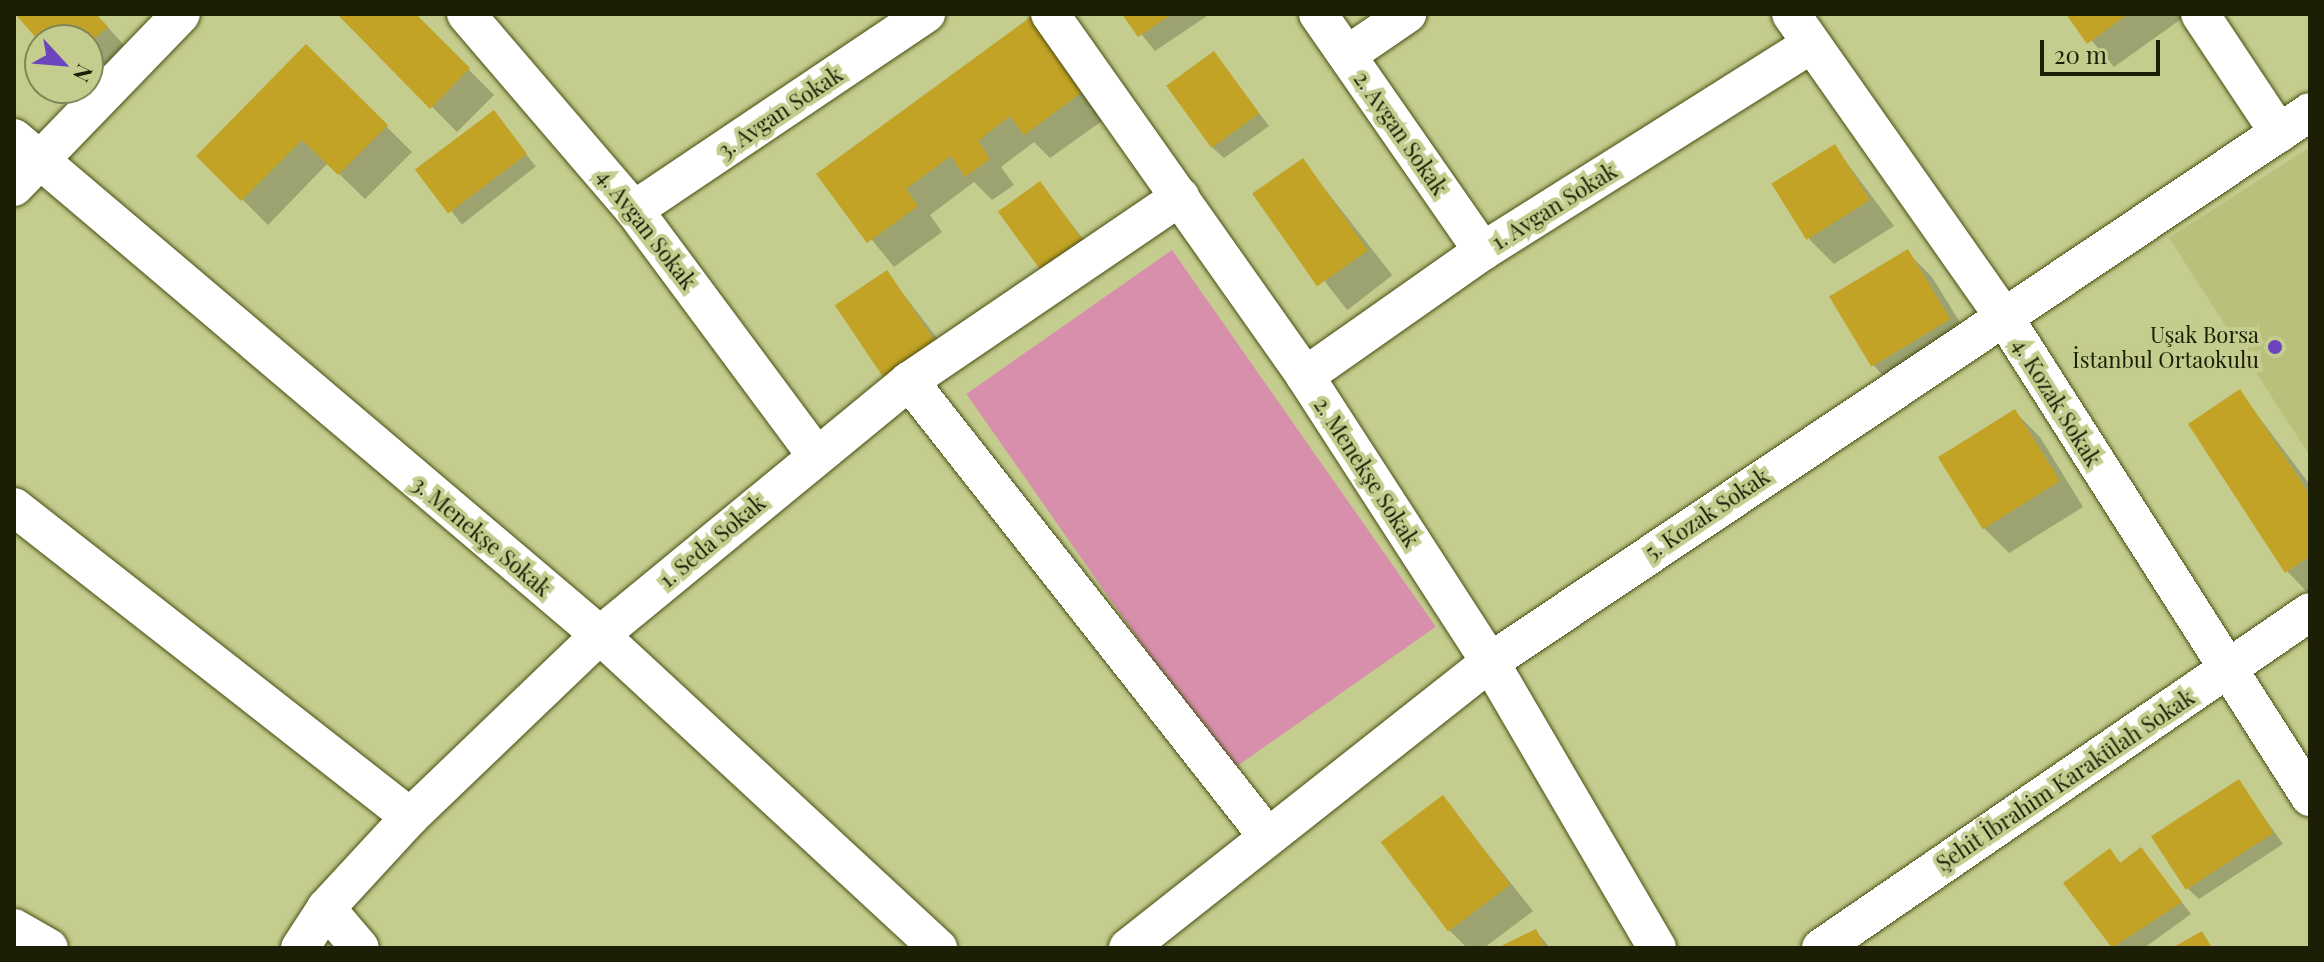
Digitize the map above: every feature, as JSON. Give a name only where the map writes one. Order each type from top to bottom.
[{"type":"street","points":[[22,163],[181,14]]},
{"type":"street","name":"4. Avgan Sokak","points":[[466,14],[634,210],[815,454]]},
{"type":"street","name":"3. Avgan Sokak","points":[[634,210],[926,14]]},
{"type":"street","name":"2. Menekşe Sokak","points":[[1050,14],[1305,376],[1490,662],[1657,948]]},
{"type":"street","name":"2. Avgan Sokak","points":[[1318,14],[1483,251]]},
{"type":"street","points":[[1347,55],[1407,14]]},
{"type":"street","points":[[2200,14],[2279,133]]},
{"type":"street","name":"1. Avgan Sokak","points":[[1305,376],[1800,30]]},
{"type":"street","name":"4. Kozak Sokak","points":[[1800,30],[2002,314],[2224,671],[2310,797]]},
{"type":"street","name":"5. Kozak Sokak","points":[[1128,948],[1490,662],[2002,314],[2310,112]]},
{"type":"street","name":"3. Menekşe Sokak","points":[[22,163],[600,635],[913,940]]},
{"type":"street","name":"1. Seda Sokak","points":[[300,948],[326,908],[410,817],[600,635],[815,454],[909,381],[1180,197]]},
{"type":"street","points":[[909,381],[1268,837]]},
{"type":"street","points":[[14,507],[410,817]]},
{"type":"street","name":"Şehit İbrahim Karakülah Sokak","points":[[1821,948],[2310,612]]},
{"type":"street","points":[[326,908],[360,948]]},
{"type":"street","points":[[14,928],[49,948]]},
{"type":"shaded area","name":"Uşak Borsa İstanbul Ortaokulu","points":[[2310,147],[2310,456],[2169,238]]},
{"type":"shaded area","points":[[1172,250],[1436,627],[1230,771],[966,394]]},
{"type":"building","points":[[15,14],[96,14],[108,27],[104,30],[104,24],[24,24]]},
{"type":"building","points":[[337,14],[416,14],[470,68],[430,109]]},
{"type":"building","points":[[1122,14],[1172,14],[1138,37]]},
{"type":"building","points":[[2066,14],[2128,14],[2087,44]]},
{"type":"building","points":[[1032,16],[1085,90],[1024,135],[1010,116],[978,141],[990,159],[965,177],[951,156],[906,189],[918,206],[867,243],[816,174]]},
{"type":"building","points":[[306,44],[388,125],[338,175],[302,140],[241,201],[196,156]]},
{"type":"building","points":[[1214,51],[1259,113],[1212,148],[1166,86]]},
{"type":"building","points":[[494,110],[527,154],[448,214],[415,170]]},
{"type":"building","points":[[1835,144],[1870,200],[1806,240],[1771,184]]},
{"type":"building","points":[[1303,158],[1368,251],[1317,286],[1252,194]]},
{"type":"building","points":[[1040,181],[1082,238],[1040,269],[998,212]]},
{"type":"building","points":[[1908,249],[1950,319],[1871,367],[1829,296]]},
{"type":"building","points":[[887,270],[936,343],[884,378],[835,305]]},
{"type":"building","points":[[2240,389],[2310,495],[2310,556],[2285,573],[2188,424]]},
{"type":"building","points":[[2015,409],[2060,481],[1983,529],[1938,457]]},
{"type":"building","points":[[2239,779],[2274,833],[2186,890],[2151,836]]},
{"type":"building","points":[[1443,795],[1510,884],[1448,931],[1381,842]]},
{"type":"building","points":[[2141,847],[2182,902],[2112,948],[2063,883],[2110,848],[2120,863]]},
{"type":"building","points":[[1536,929],[1546,948],[1497,948]]},
{"type":"building","points":[[2202,931],[2212,948],[2172,948]]},
{"type":"place","name":"Uşak Borsa İstanbul Ortaokulu","points":[[2275,347]]}]
